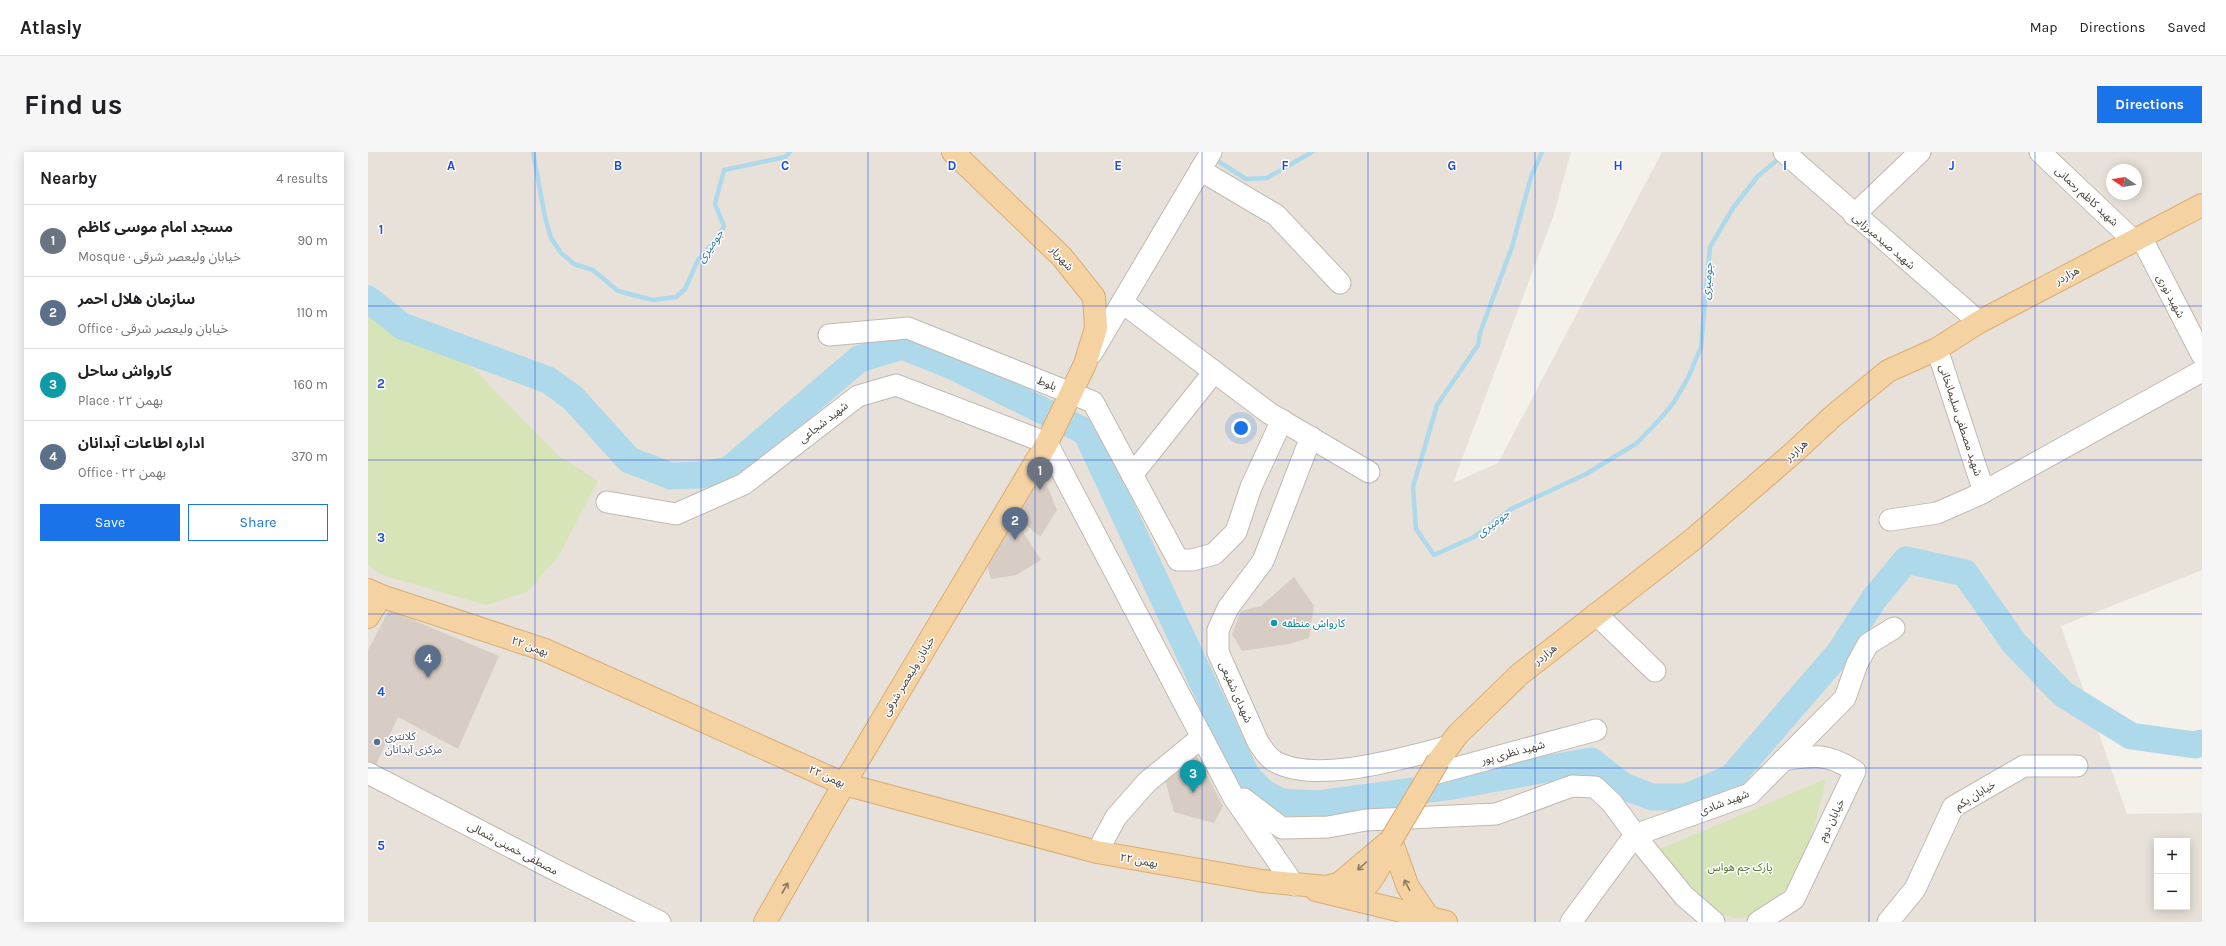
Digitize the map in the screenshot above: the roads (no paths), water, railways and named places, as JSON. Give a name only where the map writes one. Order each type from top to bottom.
[{"type":"main road","name":"شهریار","points":[[953,152],[1062,256],[1094,297],[1096,328],[1085,364],[1071,393]]},
{"type":"main road","name":"هزاردر","points":[[1390,840],[1438,761],[1520,674],[1691,541],[1792,454],[1833,416],[1888,371],[1937,349],[1979,322],[2202,205]]},
{"type":"main road","name":"خیابان ولیعصر شرقی","points":[[766,922],[844,784],[1050,437],[1071,393]]},
{"type":"main road","name":"۲۲ بهمن","points":[[375,593],[545,650],[844,784],[1097,852],[1262,881],[1294,885]]},
{"type":"main road","points":[[368,617],[375,593]]},
{"type":"main road","points":[[1294,885],[1327,887],[1340,883],[1390,840]]},
{"type":"main road","points":[[1352,899],[1369,885],[1376,876],[1390,840]]},
{"type":"main road","points":[[1388,908],[1386,878],[1390,840]]},
{"type":"main road","points":[[1390,840],[1408,887],[1438,920]]},
{"type":"main road","points":[[1294,885],[1438,920]]},
{"type":"street","points":[[1085,364],[1123,303],[1211,152]]},
{"type":"street","points":[[1854,215],[1920,152]]},
{"type":"street","name":"شهید کاظم رحمانی","points":[[2040,152],[2137,238]]},
{"type":"street","name":"شهید صیدمیرزایی","points":[[1787,155],[1854,215],[1979,322]]},
{"type":"street","points":[[1198,175],[1276,215],[1340,283]]},
{"type":"street","name":"شهید نوری","points":[[2137,238],[2202,355]]},
{"type":"street","points":[[1123,303],[1269,413],[1369,472]]},
{"type":"street","name":"بلوط","points":[[829,336],[908,328],[1093,402],[1178,560],[1192,560],[1214,554],[1236,532],[1252,487],[1286,422]]},
{"type":"street","name":"شهید مصطفی سلیمانخانی","points":[[1937,349],[1984,492]]},
{"type":"street","points":[[1890,520],[1937,513],[1984,492],[2202,371]]},
{"type":"street","points":[[1132,475],[1214,372]]},
{"type":"street","name":"شهید شجاعی","points":[[607,502],[676,514],[744,484],[858,396],[896,385],[1050,437]]},
{"type":"street","points":[[1050,437],[1234,798],[1294,885]]},
{"type":"street","name":"شهدای شفیعی","points":[[1311,437],[1263,561],[1228,608],[1218,630],[1218,652],[1258,742],[1266,754],[1282,765],[1302,769],[1334,770],[1438,761]]},
{"type":"street","points":[[1596,614],[1655,671]]},
{"type":"street","name":"شهید شادی","points":[[1635,835],[1750,794],[1845,698],[1857,664],[1868,644],[1894,628]]},
{"type":"street","name":"شهید نظری پور","points":[[1438,761],[1596,730]]},
{"type":"street","points":[[1097,852],[1116,817],[1147,782],[1202,737]]},
{"type":"street","name":"خیابان دوم","points":[[1758,922],[1794,899],[1855,771],[1840,761],[1822,756],[1809,756],[1784,760]]},
{"type":"street","name":"خیابان یکم","points":[[1888,922],[1915,889],[1953,807],[2024,766],[2077,766]]},
{"type":"street","name":"مصطفی خمینی شمالی","points":[[368,773],[561,874],[660,922]]},
{"type":"street","points":[[1226,783],[1260,813],[1282,828],[1328,827],[1366,820],[1496,814],[1572,786],[1595,787],[1612,803],[1635,835],[1684,896],[1714,922]]},
{"type":"street","points":[[1571,922],[1635,835]]},
{"type":"waterway","name":"جومیری","points":[[533,152],[545,217],[551,238],[561,253],[574,264],[593,270],[618,291],[653,300],[676,297],[685,289],[698,260],[718,238],[724,226],[715,204],[724,170],[785,157],[790,152]]},
{"type":"waterway","name":"جومیری","points":[[1213,158],[1246,179],[1267,178],[1312,152]]},
{"type":"waterway","name":"جومیری","points":[[1542,152],[1531,177],[1512,247],[1480,333],[1478,345],[1437,405],[1413,487],[1416,529],[1434,555],[1474,537],[1511,509],[1586,474],[1637,443],[1660,419],[1674,402],[1688,378],[1701,347],[1710,247],[1733,208],[1758,176],[1782,156]]},
{"type":"waterway","points":[[368,299],[402,326],[548,380],[573,398],[629,460],[671,476],[700,475],[729,470],[859,359],[902,346],[950,365],[1086,432],[1246,775],[1264,793],[1281,802],[1318,804],[1452,786],[1591,761],[1623,786],[1652,797],[1687,797],[1731,778],[1839,653],[1874,599],[1906,560],[1965,573],[2014,643],[2063,694],[2131,736],[2195,745],[2202,743]]},
{"type":"place","name":"مسجد امام موسی کاظم","points":[[1040,490]]},
{"type":"place","name":"سازمان هلال احمر","points":[[1015,540]]},
{"type":"place","name":"کارواش منطقه","points":[[1274,623]]},
{"type":"place","name":"اداره اطاعات آبدانان","points":[[428,678]]},
{"type":"place","name":"کلانتری مرکزی آبدانان","points":[[377,742]]},
{"type":"place","name":"کارواش ساحل","points":[[1193,793]]},
{"type":"park label","name":"پارک چم هواس","points":[[1740,867]]}]
